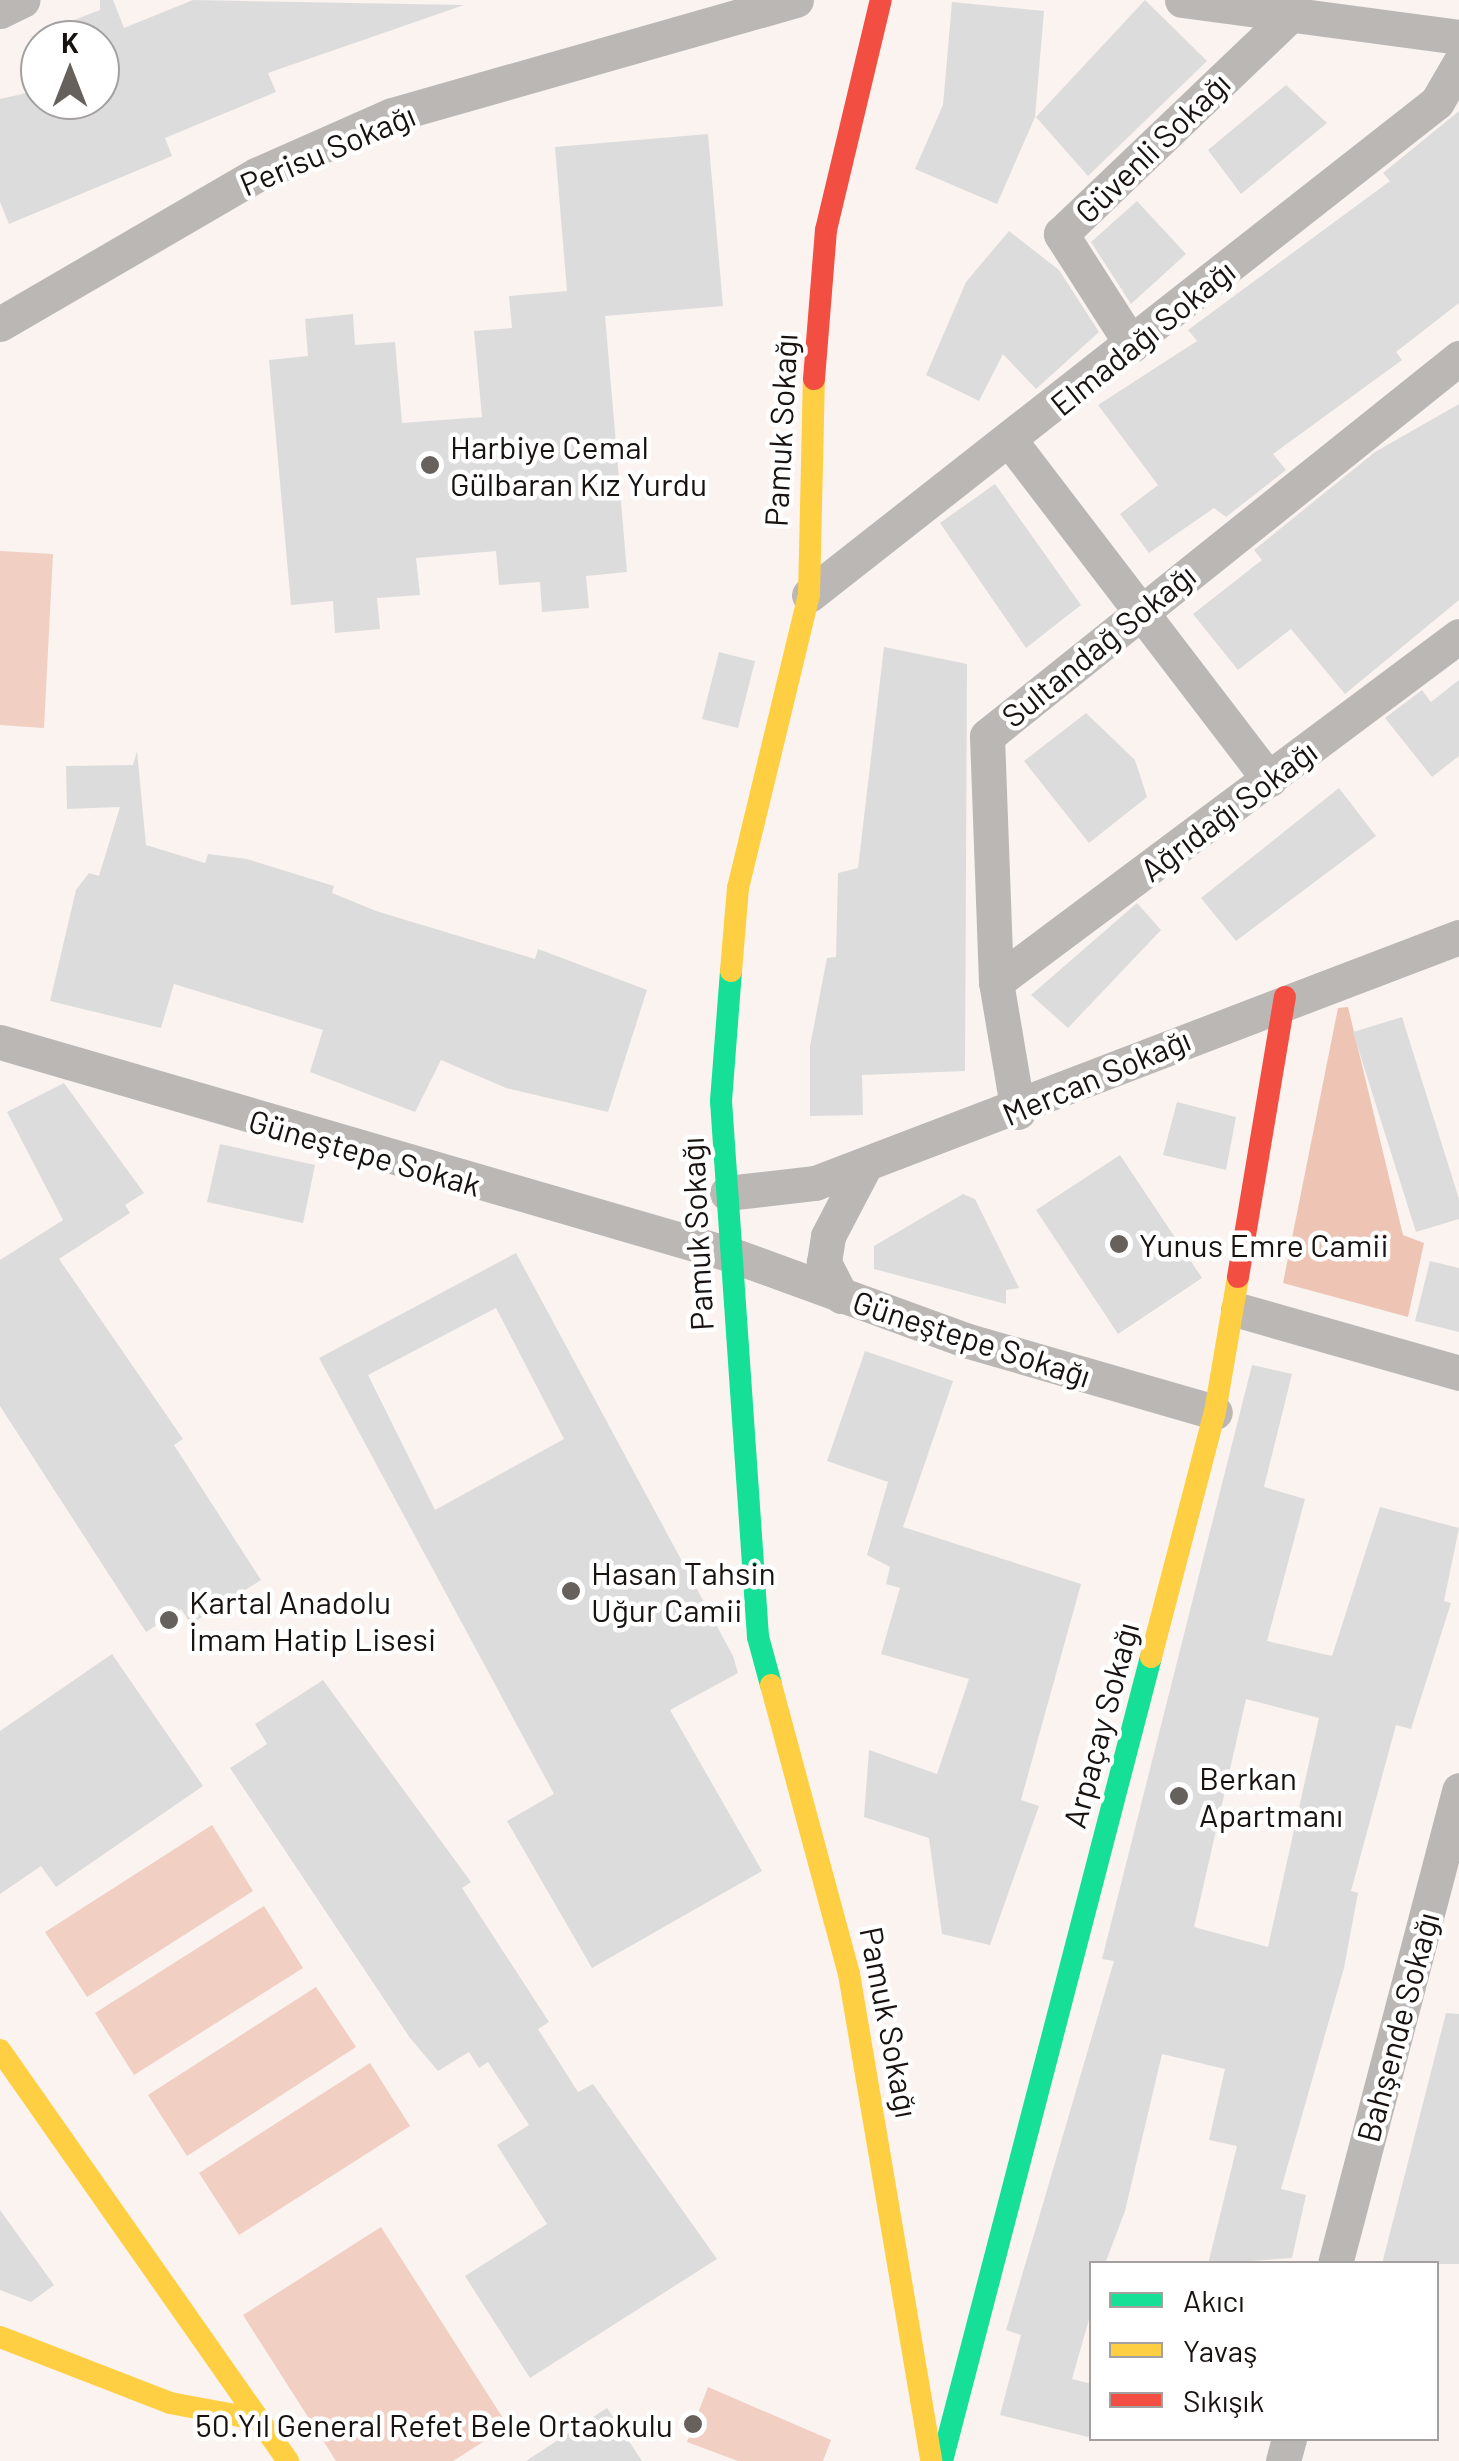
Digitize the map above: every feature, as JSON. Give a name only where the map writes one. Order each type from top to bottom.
[{"type":"street","name":"Perisu Sokağı","points":[[0,324],[256,176],[392,115],[796,0]]},
{"type":"street","name":"Pamuk Sokağı","points":[[881,0],[826,230],[806,471],[808,595],[738,888],[721,1101],[758,1637],[849,1974],[931,2461]]},
{"type":"street","points":[[1182,0],[1294,11],[1459,37]]},
{"type":"street","name":"Güvenli Sokağı","points":[[1132,344],[1061,234],[1294,11]]},
{"type":"street","name":"Elmadağı Sokağı","points":[[808,595],[1011,442],[1437,102],[1459,64]]},
{"type":"street","name":"Sultandağ Sokağı","points":[[1018,1112],[996,982],[987,736],[1142,607],[1459,358]]},
{"type":"street","points":[[1011,442],[1142,607],[1269,780]]},
{"type":"street","name":"Ağrıdağı Sokağı","points":[[996,982],[1459,636]]},
{"type":"street","name":"Mercan Sokağı","points":[[727,1193],[816,1184],[1018,1112],[1285,998],[1459,937]]},
{"type":"street","name":"Arpaçay Sokağı","points":[[942,2461],[1215,1412],[1238,1310],[1285,998]]},
{"type":"street","name":"Güneştepe Sokak","points":[[0,1042],[732,1255]]},
{"type":"street","points":[[841,1296],[824,1262],[828,1236],[864,1166]]},
{"type":"street","name":"Güneştepe Sokağı","points":[[732,1255],[841,1296],[1215,1412]]},
{"type":"street","points":[[1238,1310],[1459,1373]]},
{"type":"street","name":"Bahşende Sokağı","points":[[1336,2261],[1459,1790]]},
{"type":"street","points":[[0,2050],[288,2461]]},
{"type":"street","points":[[0,2338],[170,2403],[256,2420]]},
{"type":"shaded area","points":[[0,551],[53,554],[44,728],[0,725]]},
{"type":"shaded area","points":[[1348,1007],[1403,1235],[1424,1243],[1408,1317],[1283,1283],[1338,1008]]},
{"type":"shaded area","points":[[212,1825],[253,1891],[87,1997],[45,1932]]},
{"type":"shaded area","points":[[264,1906],[303,1968],[134,2075],[95,2013]]},
{"type":"shaded area","points":[[316,1987],[356,2047],[187,2156],[148,2095]]},
{"type":"shaded area","points":[[370,2063],[410,2126],[239,2235],[199,2173]]},
{"type":"shaded area","points":[[381,2227],[508,2426],[453,2461],[336,2461],[243,2315]]},
{"type":"shaded area","points":[[708,2387],[831,2440],[823,2461],[738,2461],[687,2442]]},
{"type":"building","points":[[100,0],[113,0],[124,28],[193,0],[464,5],[268,73],[276,92],[165,138],[172,156],[9,224],[0,202],[0,99],[20,94],[20,120],[120,120],[120,20],[74,20],[100,10]]},
{"type":"building","points":[[1145,0],[1207,61],[1088,176],[1036,117]]},
{"type":"building","points":[[952,2],[1044,11],[1035,117],[997,204],[915,169],[943,105]]},
{"type":"building","points":[[1286,85],[1327,123],[1241,194],[1208,150]]},
{"type":"building","points":[[1459,111],[1459,303],[1396,352],[1402,360],[1273,454],[1286,470],[1226,517],[1214,508],[1149,553],[1120,514],[1158,485],[1098,405],[1197,341],[1188,330],[1390,181],[1383,173]]},
{"type":"building","points":[[708,134],[723,306],[605,316],[627,572],[586,576],[589,608],[542,612],[540,582],[499,585],[496,551],[416,558],[420,595],[377,598],[380,629],[335,633],[333,601],[291,605],[269,360],[308,356],[305,319],[353,314],[355,345],[395,342],[402,423],[482,417],[474,331],[512,328],[509,296],[567,291],[555,147]]},
{"type":"building","points":[[1137,201],[1186,254],[1131,304],[1091,242]]},
{"type":"building","points":[[1009,231],[1059,270],[1099,332],[1036,389],[1003,354],[979,401],[926,375],[966,282]]},
{"type":"building","points":[[1459,404],[1459,600],[1345,694],[1291,629],[1238,670],[1193,614],[1262,560],[1254,550],[1375,452]]},
{"type":"building","points":[[995,484],[1081,605],[1026,648],[940,523]]},
{"type":"building","points":[[884,647],[967,664],[965,1071],[862,1075],[863,1115],[810,1116],[810,1046],[827,958],[836,957],[838,873],[858,868]]},
{"type":"building","points":[[719,652],[755,661],[738,728],[702,719]]},
{"type":"building","points":[[1459,680],[1459,756],[1432,777],[1385,718],[1422,690],[1431,702]]},
{"type":"building","points":[[1086,713],[1135,760],[1147,797],[1089,843],[1024,761]]},
{"type":"building","points":[[137,751],[146,845],[205,863],[208,854],[247,859],[334,886],[332,893],[376,911],[535,959],[538,949],[647,990],[608,1112],[506,1088],[441,1060],[415,1112],[310,1072],[323,1030],[174,984],[161,1028],[50,1001],[76,890],[89,873],[99,876],[120,807],[67,809],[66,766],[133,765]]},
{"type":"building","points":[[1339,788],[1376,836],[1236,941],[1201,898]]},
{"type":"building","points":[[1137,903],[1161,930],[1068,1028],[1031,995]]},
{"type":"building","points":[[1402,1017],[1459,1199],[1459,1219],[1416,1232],[1353,1032]]},
{"type":"building","points":[[64,1083],[144,1193],[125,1205],[130,1213],[59,1259],[183,1439],[174,1445],[261,1580],[191,1624],[181,1609],[146,1632],[0,1406],[0,1260],[63,1220],[7,1112]]},
{"type":"building","points":[[1177,1102],[1236,1117],[1226,1170],[1163,1155]]},
{"type":"building","points":[[220,1144],[315,1165],[303,1223],[207,1202]]},
{"type":"building","name":"Yunus Emre Camii","points":[[1120,1155],[1202,1278],[1118,1334],[1036,1210]]},
{"type":"building","points":[[963,1194],[975,1199],[1019,1288],[1006,1290],[1006,1304],[874,1269],[874,1246]]},
{"type":"building","name":"Hasan Tahsin Uğur Camii","points":[[516,1253],[733,1656],[738,1673],[670,1710],[762,1871],[592,1968],[507,1821],[554,1794],[319,1358]],"holes":[[[496,1308],[564,1439],[435,1510],[368,1375]]]},
{"type":"building","points":[[1430,1261],[1459,1268],[1459,1332],[1415,1321]]},
{"type":"building","points":[[865,1351],[953,1381],[903,1527],[1081,1584],[1021,1800],[1039,1806],[990,1945],[942,1934],[929,1838],[864,1817],[869,1750],[937,1774],[969,1679],[881,1654],[900,1588],[886,1584],[890,1567],[867,1555],[888,1482],[827,1461]]},
{"type":"building","points":[[1252,1365],[1292,1374],[1264,1487],[1305,1499],[1267,1641],[1332,1656],[1380,1507],[1459,1528],[1444,1601],[1451,1603],[1411,1729],[1396,1725],[1351,1891],[1358,1893],[1344,1968],[1281,2189],[1306,2195],[1292,2258],[1209,2261],[1237,2146],[1209,2140],[1225,2069],[1162,2054],[1125,2211],[1106,2261],[1089,2261],[1089,2320],[1072,2379],[1089,2383],[1089,2437],[1000,2415],[1021,2335],[1006,2330],[1114,1961],[1102,1959]],"holes":[[[1246,1699],[1319,1718],[1268,1947],[1194,1927]]]},
{"type":"building","points":[[112,1654],[203,1786],[56,1887],[41,1866],[0,1894],[0,1731]]},
{"type":"building","points":[[323,1680],[471,1882],[462,1888],[549,2022],[538,2029],[578,2092],[593,2084],[717,2259],[530,2378],[465,2276],[547,2224],[497,2145],[529,2125],[488,2062],[479,2068],[469,2052],[438,2071],[410,2038],[230,1768],[267,1744],[255,1724]]},
{"type":"building","points":[[1446,2013],[1459,2014],[1459,2264],[1383,2261]]},
{"type":"building","points":[[0,2210],[54,2285],[31,2302],[0,2290]]},
{"type":"building","points":[[607,2408],[642,2461],[526,2461]]},
{"type":"traffic: fast","points":[[731,971],[721,1101],[758,1637],[771,1685]]},
{"type":"traffic: fast","points":[[942,2461],[1151,1657]]},
{"type":"traffic: slow","points":[[731,971],[738,888],[809,595],[814,379]]},
{"type":"traffic: slow","points":[[1151,1657],[1215,1412],[1238,1277]]},
{"type":"traffic: slow","points":[[771,1685],[849,1974],[931,2461]]},
{"type":"traffic: slow","points":[[0,2050],[288,2461]]},
{"type":"traffic: slow","points":[[0,2337],[170,2403],[256,2419]]},
{"type":"traffic: jam","points":[[814,379],[826,230],[881,0]]},
{"type":"traffic: jam","points":[[1238,1277],[1285,997]]},
{"type":"place","name":"Harbiye Cemal Gülbaran Kız Yurdu","points":[[430,465]]},
{"type":"place","name":"Yunus Emre Camii","points":[[1119,1244]]},
{"type":"place","name":"Hasan Tahsin Uğur Camii","points":[[571,1591]]},
{"type":"place","name":"Kartal Anadolu İmam Hatip Lisesi","points":[[169,1620]]},
{"type":"place","name":"Berkan Apartmanı","points":[[1179,1796]]},
{"type":"place","name":"50.Yıl General Refet Bele Ortaokulu","points":[[693,2424]]}]
